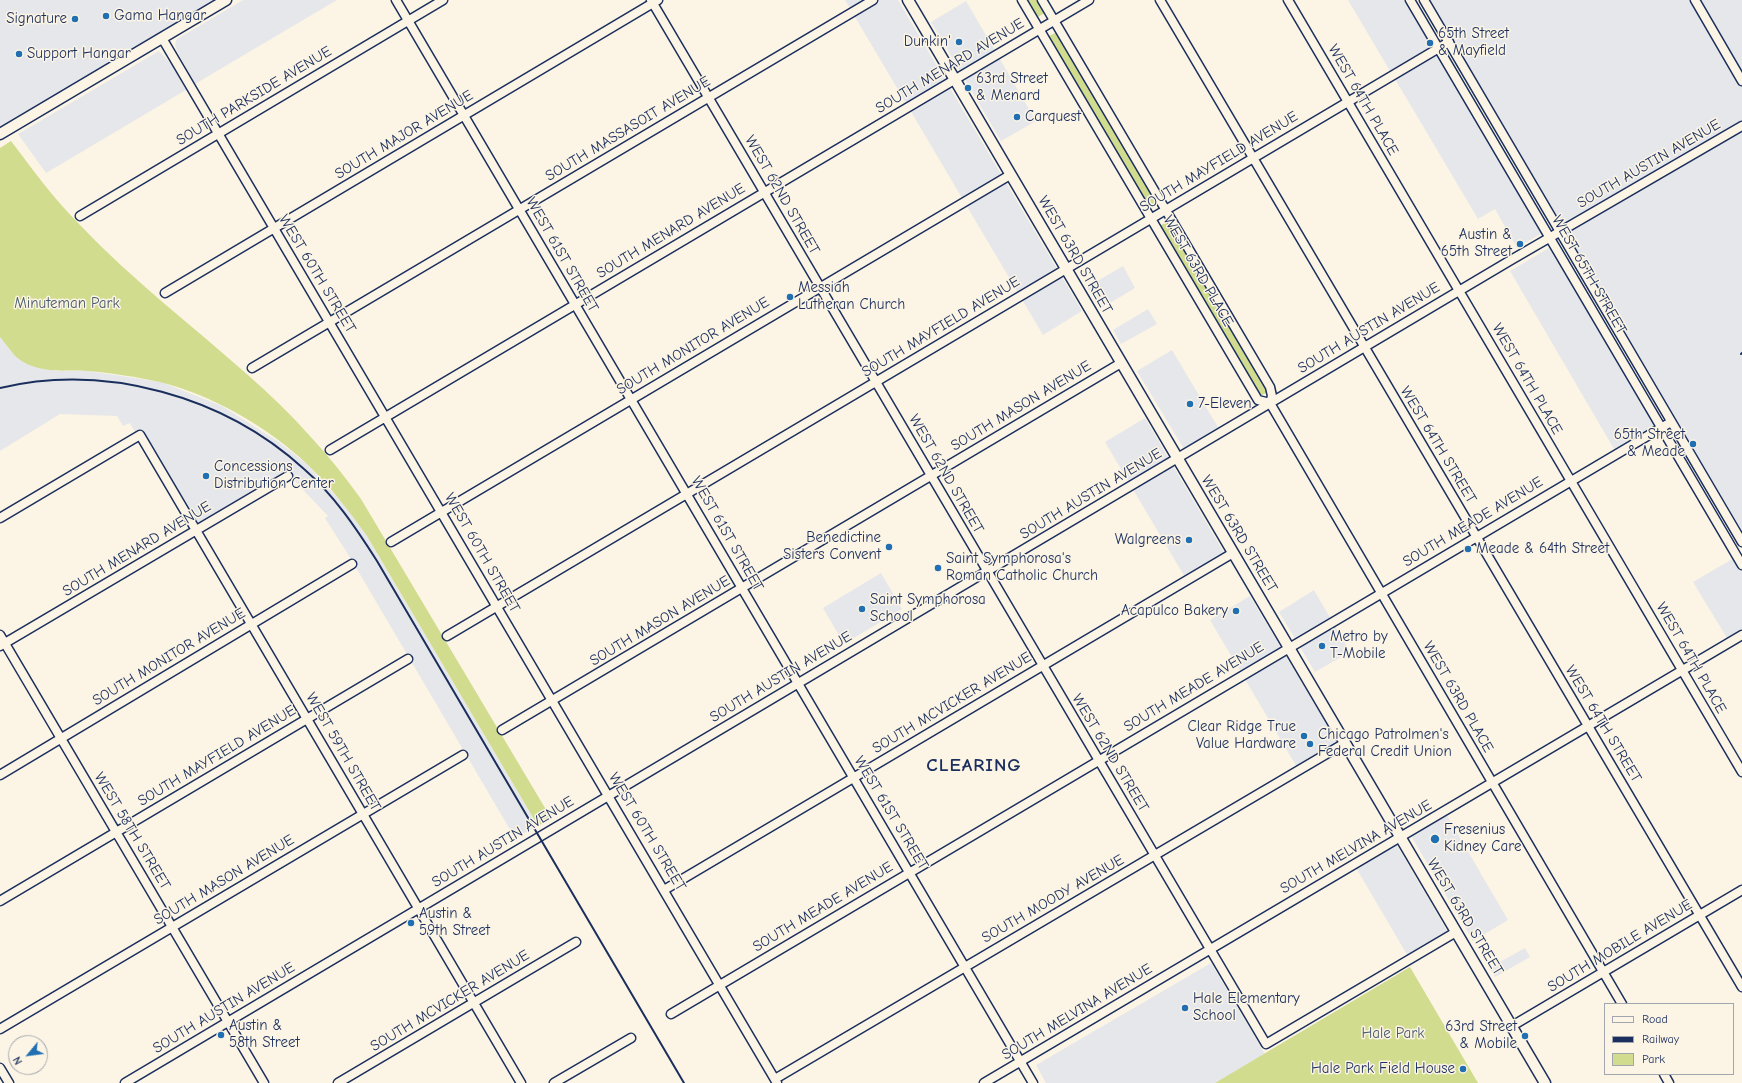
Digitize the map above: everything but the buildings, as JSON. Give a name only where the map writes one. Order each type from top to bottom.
[{"type":"main road","points":[[0,134],[226,0]]},
{"type":"main road","name":"WEST 63RD STREET","points":[[908,0],[1545,1083]]},
{"type":"street","name":"WEST 61ST STREET","points":[[396,0],[798,684],[966,966],[1033,1083]]},
{"type":"street","name":"SOUTH PARKSIDE AVENUE","points":[[80,216],[443,0]]},
{"type":"street","name":"SOUTH MASSASOIT AVENUE","points":[[252,368],[873,0]]},
{"type":"street","name":"WEST 63RD PLACE","points":[[1022,0],[1258,400],[1270,403]]},
{"type":"street","name":"WEST 63RD PLACE","points":[[1042,0],[1272,391],[1270,403],[1621,1003]]},
{"type":"street","name":"SOUTH MENARD AVENUE","points":[[330,450],[576,306],[764,192],[1089,0]]},
{"type":"street","name":"WEST 64TH STREET","points":[[1160,0],[1742,987]]},
{"type":"street","name":"WEST 64TH PLACE","points":[[1288,0],[1742,772]]},
{"type":"street","name":"WEST 65TH STREET","points":[[1410,0],[1742,565]]},
{"type":"street","name":"WEST 65TH STREET","points":[[1424,0],[1742,542]]},
{"type":"street","points":[[1695,0],[1742,81]]},
{"type":"street","name":"WEST 62ND STREET","points":[[654,1],[708,98],[1266,1044],[1456,932]]},
{"type":"street","name":"SOUTH MAJOR AVENUE","points":[[165,293],[464,116],[654,1]]},
{"type":"street","name":"WEST 60TH STREET","points":[[162,38],[664,890],[721,984],[776,1081]]},
{"type":"street","name":"SOUTH MAYFIELD AVENUE","points":[[447,636],[1449,42]]},
{"type":"street","name":"SOUTH AUSTIN AVENUE","points":[[125,1083],[1560,231],[1742,126]]},
{"type":"street","name":"SOUTH MONITOR AVENUE","points":[[391,542],[1010,175]]},
{"type":"street","name":"SOUTH MASON AVENUE","points":[[502,730],[1121,363]]},
{"type":"street","points":[[1631,375],[1641,369]]},
{"type":"street","name":"SOUTH MEADE AVENUE","points":[[671,1014],[1671,422]]},
{"type":"street","name":"WEST 59TH STREET","points":[[0,518],[140,435],[521,1083]]},
{"type":"street","name":"SOUTH MENARD AVENUE","points":[[3,645],[288,476]]},
{"type":"street","name":"SOUTH MCVICKER AVENUE","points":[[664,890],[1233,553]]},
{"type":"street","name":"SOUTH MONITOR AVENUE","points":[[0,775],[352,564]]},
{"type":"street","name":"WEST 58TH STREET","points":[[0,635],[3,645],[117,832],[264,1083]]},
{"type":"street","name":"SOUTH MELVINA AVENUE","points":[[984,1083],[1742,635]]},
{"type":"street","name":"SOUTH MAYFIELD AVENUE","points":[[0,902],[408,659]]},
{"type":"street","name":"SOUTH MOODY AVENUE","points":[[776,1081],[966,966],[1345,743]]},
{"type":"street","name":"SOUTH MASON AVENUE","points":[[0,1029],[463,755]]},
{"type":"street","name":"SOUTH MOBILE AVENUE","points":[[1512,1026],[1742,890]]},
{"type":"street","name":"SOUTH MCVICKER AVENUE","points":[[338,1083],[576,942]]},
{"type":"street","points":[[554,1083],[631,1038]]},
{"type":"street","points":[[0,1068],[9,1083]]},
{"type":"shaded area","points":[[0,0],[214,0],[0,127]]},
{"type":"shaded area","points":[[243,0],[337,0],[195,84],[177,51],[175,44],[177,39]]},
{"type":"shaded area","points":[[845,0],[898,0],[1082,311],[1043,335]]},
{"type":"shaded area","points":[[1348,0],[1405,0],[1432,46],[1390,71]]},
{"type":"shaded area","points":[[1424,0],[1742,0],[1742,536]]},
{"type":"shaded area","points":[[966,1],[1036,121],[1001,141],[931,22]]},
{"type":"shaded area","points":[[159,51],[171,64],[186,90],[46,173],[18,134]]},
{"type":"shaded area","points":[[1437,55],[1542,233],[1517,248],[1495,209],[1478,219],[1395,79]]},
{"type":"shaded area","points":[[1552,246],[1655,425],[1614,449],[1510,271]]},
{"type":"shaded area","points":[[1123,266],[1135,288],[1100,309],[1087,287]]},
{"type":"shaded area","points":[[1148,309],[1157,324],[1121,344],[1113,330]]},
{"type":"shaded area","points":[[0,337],[16,357],[56,371],[88,371],[161,382],[222,406],[279,442],[307,464],[347,508],[367,536],[538,826],[515,838],[351,559],[325,518],[328,516],[285,471],[198,525],[142,431],[136,434],[130,423],[123,426],[117,416],[60,414],[0,451]]},
{"type":"shaded area","points":[[1172,350],[1222,434],[1187,454],[1137,371]]},
{"type":"shaded area","points":[[1145,418],[1226,556],[1186,579],[1105,442]]},
{"type":"shaded area","points":[[1734,558],[1742,572],[1742,629],[1727,638],[1693,582]]},
{"type":"shaded area","name":"Saint Symphorosa School","points":[[881,573],[902,609],[844,644],[823,608]]},
{"type":"shaded area","points":[[1314,590],[1350,652],[1315,672],[1279,612]]},
{"type":"shaded area","points":[[1250,596],[1339,745],[1298,769],[1210,620]]},
{"type":"shaded area","points":[[1445,812],[1508,920],[1473,941],[1410,834]]},
{"type":"shaded area","points":[[1395,842],[1449,934],[1409,958],[1355,866]]},
{"type":"shaded area","points":[[1525,948],[1530,957],[1495,977],[1489,968]]},
{"type":"shaded area","name":"Hale Elementary School","points":[[1211,963],[1265,1054],[1215,1083],[1046,1083],[1036,1065]]},
{"type":"green space","points":[[1025,0],[1037,0],[1045,13],[1036,18]]},
{"type":"green space","points":[[1057,32],[1157,202],[1148,208],[1047,37]]},
{"type":"green space","name":"Minuteman Park","points":[[11,141],[70,215],[120,265],[228,357],[264,390],[308,434],[349,482],[361,499],[551,818],[538,826],[367,536],[331,490],[292,450],[257,425],[238,414],[199,395],[180,388],[142,378],[115,374],[88,371],[50,370],[31,366],[13,354],[0,337],[0,148]]},
{"type":"green space","points":[[1167,222],[1268,392],[1260,396],[1159,226]]},
{"type":"green space","name":"Hale Park","points":[[1410,967],[1478,1083],[1215,1083]]},
{"type":"railway","points":[[0,388],[40,381],[81,380],[122,383],[162,392],[201,405],[238,422],[272,444],[315,479],[344,512],[377,561],[684,1083]]},
{"type":"place","name":"Gama Hangar","points":[[106,16]]},
{"type":"place","name":"Signature","points":[[75,19]]},
{"type":"place","name":"Dunkin'","points":[[959,42]]},
{"type":"place","name":"65th Street & Mayfield","points":[[1430,43]]},
{"type":"place","name":"Support Hangar","points":[[19,54]]},
{"type":"place","name":"63rd Street & Menard","points":[[968,88]]},
{"type":"place","name":"Carquest","points":[[1017,117]]},
{"type":"place","name":"Austin & 65th Street","points":[[1520,244]]},
{"type":"place","name":"Messiah Lutheran Church","points":[[790,297]]},
{"type":"place","name":"7-Eleven","points":[[1190,404]]},
{"type":"place","name":"65th Street & Meade","points":[[1693,444]]},
{"type":"place","name":"Concessions Distribution Center","points":[[206,476]]},
{"type":"place","name":"Walgreens","points":[[1189,540]]},
{"type":"place","name":"Benedictine Sisters Convent","points":[[889,547]]},
{"type":"place","name":"Meade & 64th Street","points":[[1468,549]]},
{"type":"place","name":"Saint Symphorosa's Roman Catholic Church","points":[[938,568]]},
{"type":"place","name":"Saint Symphorosa School","points":[[862,609]]},
{"type":"place","name":"Acapulco Bakery","points":[[1236,611]]},
{"type":"place","name":"Metro by T-Mobile","points":[[1322,646]]},
{"type":"place","name":"Clear Ridge True Value Hardware","points":[[1304,736]]},
{"type":"place","name":"Chicago Patrolmen's Federal Credit Union","points":[[1310,744]]},
{"type":"place","name":"Fresenius Kidney Care","points":[[1435,839]]},
{"type":"place","name":"Austin & 59th Street","points":[[411,923]]},
{"type":"place","name":"Hale Elementary School","points":[[1185,1008]]},
{"type":"place","name":"Austin & 58th Street","points":[[221,1035]]},
{"type":"place","name":"63rd Street & Mobile","points":[[1525,1036]]},
{"type":"place","name":"Hale Park Field House","points":[[1463,1069]]},
{"type":"district","name":"CLEARING","points":[[974,766]]}]
